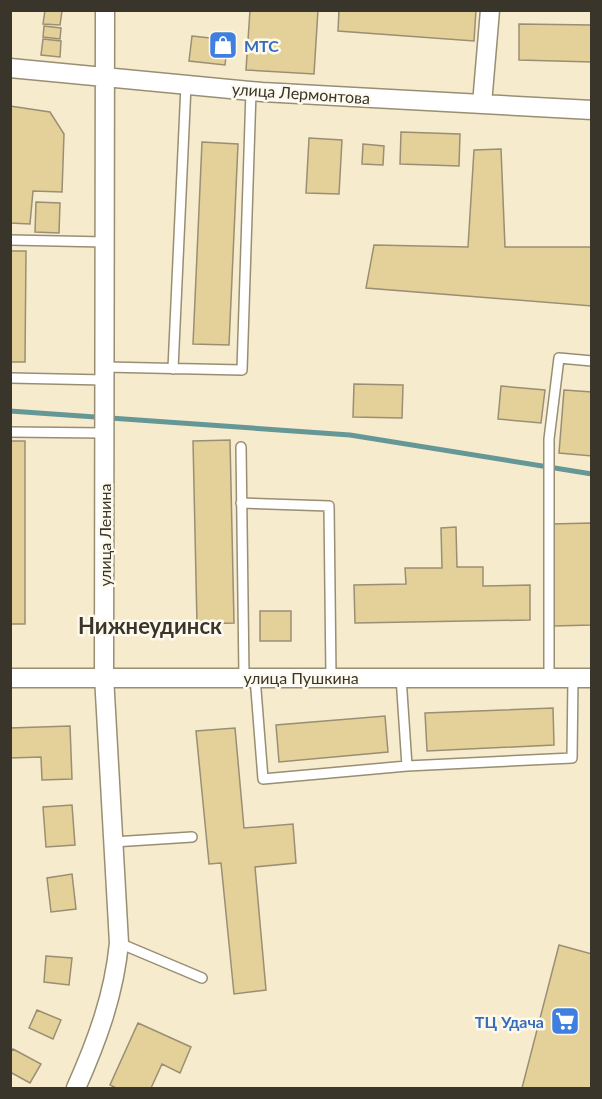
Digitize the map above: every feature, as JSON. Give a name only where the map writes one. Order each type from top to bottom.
[{"type":"street","name":"улица Ленина","points":[[76,1089],[97,1042],[116,979],[119,942],[104,676],[105,10]]},
{"type":"street","points":[[482,104],[490,10]]},
{"type":"street","name":"улица Лермонтова","points":[[10,68],[251,91],[591,110]]},
{"type":"street","name":"улица Пушкина","points":[[10,678],[104,676],[582,678]]},
{"type":"lane","points":[[173,369],[186,85]]},
{"type":"lane","points":[[10,378],[173,369],[242,370],[251,91]]},
{"type":"lane","points":[[10,240],[105,242]]},
{"type":"lane","points":[[549,678],[549,440],[559,358],[591,361]]},
{"type":"lane","points":[[10,432],[105,433]]},
{"type":"lane","points":[[241,447],[241,503],[250,677],[263,779],[407,766],[572,758],[582,678]]},
{"type":"lane","points":[[241,503],[329,506],[331,677]]},
{"type":"lane","points":[[400,677],[407,766]]},
{"type":"lane","points":[[113,842],[192,837]]},
{"type":"lane","points":[[119,942],[202,978]]},
{"type":"building","points":[[45,10],[62,11],[60,25],[43,24]]},
{"type":"building","points":[[250,10],[318,10],[314,74],[246,70]]},
{"type":"building","points":[[339,10],[476,10],[474,41],[338,31]]},
{"type":"building","points":[[519,24],[592,25],[592,62],[519,60]]},
{"type":"building","points":[[44,26],[61,28],[60,39],[43,37]]},
{"type":"building","points":[[192,36],[228,40],[225,65],[189,61]]},
{"type":"building","points":[[43,39],[61,41],[60,57],[41,55]]},
{"type":"building","points":[[10,106],[50,112],[64,134],[62,192],[33,191],[30,224],[10,223]]},
{"type":"building","points":[[401,132],[460,134],[459,166],[400,164]]},
{"type":"building","points":[[309,138],[342,140],[339,194],[306,193]]},
{"type":"building","points":[[202,142],[238,144],[229,345],[193,344]]},
{"type":"building","points":[[363,144],[384,146],[383,165],[362,164]]},
{"type":"building","points":[[501,149],[505,247],[592,247],[592,306],[366,288],[374,245],[468,247],[474,150]]},
{"type":"building","points":[[36,202],[60,203],[59,233],[35,232]]},
{"type":"building","points":[[10,251],[26,251],[25,362],[10,362]]},
{"type":"building","points":[[354,384],[403,385],[402,418],[353,417]]},
{"type":"building","points":[[501,386],[545,390],[541,423],[498,419]]},
{"type":"building","points":[[564,390],[592,392],[592,456],[559,453]]},
{"type":"building","points":[[230,440],[234,623],[197,624],[193,441]]},
{"type":"building","points":[[10,441],[25,441],[25,624],[10,624]]},
{"type":"building","points":[[592,523],[592,625],[553,626],[551,524]]},
{"type":"building","points":[[456,527],[457,567],[483,567],[483,586],[530,585],[530,620],[355,623],[354,585],[406,584],[405,568],[442,568],[441,528]]},
{"type":"building","points":[[260,611],[291,611],[291,641],[260,641]]},
{"type":"building","points":[[553,708],[554,745],[427,751],[425,713]]},
{"type":"building","points":[[385,716],[388,752],[279,762],[276,725]]},
{"type":"building","points":[[70,726],[72,779],[42,780],[41,757],[10,758],[10,728]]},
{"type":"building","points":[[235,728],[244,828],[293,824],[296,863],[255,867],[266,990],[234,994],[221,863],[209,864],[196,731]]},
{"type":"building","points":[[72,805],[75,845],[46,847],[43,807]]},
{"type":"building","points":[[72,874],[76,909],[51,912],[47,878]]},
{"type":"building","name":"ТЦ Удача","points":[[559,945],[592,954],[592,1088],[522,1088]]},
{"type":"building","points":[[46,956],[72,958],[69,985],[44,982]]},
{"type":"building","points":[[37,1010],[61,1020],[53,1039],[29,1028]]},
{"type":"building","points":[[138,1023],[191,1047],[180,1073],[162,1064],[151,1088],[116,1088],[110,1085]]},
{"type":"building","points":[[13,1049],[41,1064],[30,1083],[10,1072],[10,1053]]},
{"type":"waterway","points":[[10,411],[350,435],[592,474]]},
{"type":"place","name":"МТС","points":[[223,45]]},
{"type":"place","name":"ТЦ Удача","points":[[565,1021]]},
{"type":"district","name":"Нижнеудинск","points":[[150,625]]}]
